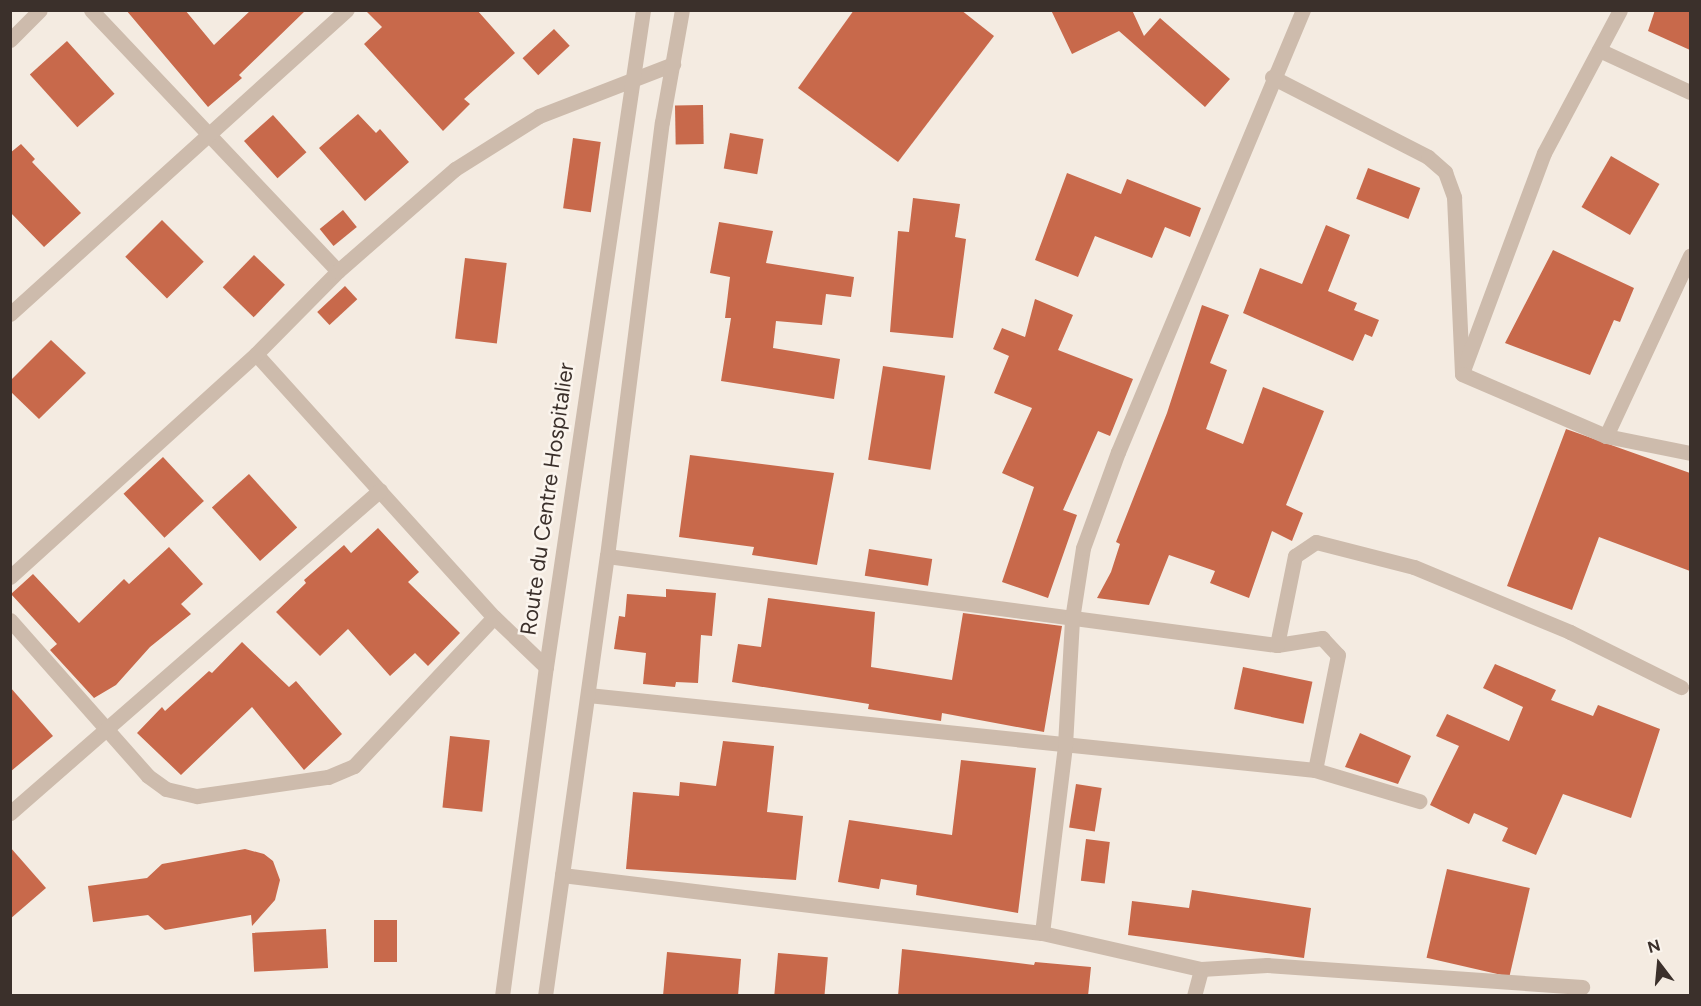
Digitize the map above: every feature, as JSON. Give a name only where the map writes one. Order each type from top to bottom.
[{"type":"street","points":[[10,40],[40,10]]},
{"type":"street","points":[[91,10],[338,271]]},
{"type":"street","points":[[10,314],[211,136],[347,10]]},
{"type":"street","name":"Route du Centre Hospitalier","points":[[502,996],[546,668],[631,78],[643,10]]},
{"type":"street","points":[[544,996],[588,695],[682,10]]},
{"type":"street","points":[[1042,933],[1065,745],[1072,619],[1083,548],[1114,463],[1272,77],[1304,10]]},
{"type":"street","points":[[1462,374],[1544,153],[1620,10]]},
{"type":"street","points":[[1599,51],[1690,92]]},
{"type":"street","points":[[10,578],[256,354],[338,271],[455,169],[540,116],[631,78],[673,64]]},
{"type":"street","points":[[1272,77],[1428,157],[1445,172],[1454,197],[1462,374]]},
{"type":"street","points":[[1605,436],[1690,256]]},
{"type":"street","points":[[256,354],[494,617],[546,668]]},
{"type":"street","points":[[1462,374],[1605,436],[1690,453]]},
{"type":"street","points":[[10,813],[380,490]]},
{"type":"street","points":[[1277,645],[1295,556],[1316,542],[1414,567],[1570,632],[1681,687]]},
{"type":"street","points":[[607,556],[1277,645],[1322,638],[1338,654],[1315,770]]},
{"type":"street","points":[[10,620],[109,728],[148,776],[166,789],[197,796],[328,777],[354,766],[374,748],[494,617]]},
{"type":"street","points":[[588,695],[1315,770],[1419,801]]},
{"type":"street","points":[[562,875],[1042,933],[1201,969],[1267,965],[1582,987]]},
{"type":"street","points":[[1195,995],[1201,969]]},
{"type":"building","points":[[126,10],[185,10],[214,45],[251,10],[306,10],[239,75],[242,78],[208,107]]},
{"type":"building","points":[[365,10],[477,10],[515,53],[464,99],[470,104],[443,131],[364,44],[382,27]]},
{"type":"building","points":[[854,10],[961,10],[994,36],[898,162],[798,88]]},
{"type":"building","points":[[1051,10],[1132,10],[1144,36],[1160,18],[1230,79],[1205,107],[1119,31],[1072,54]]},
{"type":"building","points":[[1655,10],[1690,10],[1690,50],[1648,31]]},
{"type":"building","points":[[554,29],[570,46],[538,75],[523,58]]},
{"type":"building","points":[[67,41],[115,94],[77,127],[30,74]]},
{"type":"building","points":[[675,105],[703,105],[704,144],[676,144]]},
{"type":"building","points":[[358,114],[376,133],[380,129],[409,162],[365,201],[319,148]]},
{"type":"building","points":[[273,115],[306,152],[277,178],[244,141]]},
{"type":"building","points":[[730,133],[763,139],[757,174],[724,168]]},
{"type":"building","points":[[573,138],[601,142],[591,212],[563,208]]},
{"type":"building","points":[[21,144],[35,159],[32,162],[81,213],[44,247],[10,212],[10,153]]},
{"type":"building","points":[[1611,156],[1659,184],[1630,235],[1582,207]]},
{"type":"building","points":[[1368,168],[1420,188],[1408,219],[1356,199]]},
{"type":"building","points":[[1067,173],[1121,194],[1127,179],[1201,208],[1190,237],[1165,227],[1152,258],[1095,236],[1078,277],[1035,260]]},
{"type":"building","points":[[913,198],[960,204],[955,237],[966,239],[953,338],[890,332],[898,231],[909,232]]},
{"type":"building","points":[[343,210],[357,227],[334,246],[320,229]]},
{"type":"building","points":[[162,220],[204,262],[167,298],[125,257]]},
{"type":"building","points":[[719,222],[773,231],[766,263],[854,277],[851,297],[826,294],[822,325],[776,321],[773,348],[840,359],[834,399],[721,381],[731,318],[725,318],[730,277],[710,273]]},
{"type":"building","points":[[1326,225],[1350,235],[1328,291],[1357,303],[1354,310],[1379,320],[1372,337],[1365,334],[1353,361],[1243,313],[1260,268],[1302,284]]},
{"type":"building","points":[[1553,250],[1634,288],[1620,322],[1614,320],[1590,375],[1505,343]]},
{"type":"building","points":[[254,255],[285,285],[254,317],[223,287]]},
{"type":"building","points":[[465,258],[507,263],[497,344],[455,338]]},
{"type":"building","points":[[345,286],[357,299],[329,325],[317,312]]},
{"type":"building","points":[[1035,299],[1073,315],[1058,350],[1133,379],[1110,436],[1098,431],[1063,510],[1077,515],[1048,598],[1002,582],[1034,487],[1002,473],[1032,408],[994,393],[1009,356],[993,349],[1002,328],[1025,337]]},
{"type":"building","points":[[1202,305],[1229,315],[1210,363],[1227,370],[1206,429],[1243,444],[1263,387],[1324,411],[1286,505],[1303,513],[1292,541],[1272,531],[1249,598],[1210,583],[1215,571],[1169,555],[1149,605],[1097,598],[1111,572],[1120,544],[1116,542],[1167,413]]},
{"type":"building","points":[[51,340],[86,373],[39,419],[10,391],[10,381]]},
{"type":"building","points":[[883,366],[945,376],[930,470],[868,460]]},
{"type":"building","points":[[1566,429],[1690,473],[1690,571],[1599,537],[1572,610],[1507,586]]},
{"type":"building","points":[[690,455],[834,473],[817,565],[752,555],[754,547],[679,537]]},
{"type":"building","points":[[163,457],[204,501],[164,538],[124,494]]},
{"type":"building","points":[[249,474],[297,528],[260,561],[212,507]]},
{"type":"building","points":[[378,528],[419,572],[408,582],[460,633],[428,666],[415,653],[390,676],[348,629],[320,656],[276,612],[306,583],[304,580],[344,545],[351,553]]},
{"type":"building","points":[[169,547],[203,584],[181,604],[191,614],[150,647],[116,685],[94,698],[50,650],[57,644],[11,594],[33,574],[79,623],[124,579],[129,584]]},
{"type":"building","points":[[869,549],[932,559],[928,586],[865,576]]},
{"type":"building","points":[[666,589],[716,593],[712,636],[701,635],[698,683],[676,682],[675,687],[643,684],[646,653],[614,649],[619,616],[625,617],[627,594],[666,597]]},
{"type":"building","points":[[768,598],[875,612],[871,667],[952,680],[963,613],[1062,626],[1044,732],[942,713],[941,721],[868,709],[869,704],[732,682],[738,644],[761,647]]},
{"type":"building","points":[[242,642],[289,687],[296,681],[342,734],[304,770],[252,707],[181,775],[137,733],[162,707],[165,711],[209,671],[212,673]]},
{"type":"building","points":[[1495,664],[1556,690],[1551,700],[1593,716],[1598,705],[1660,729],[1631,818],[1563,794],[1536,855],[1502,841],[1508,828],[1474,813],[1469,824],[1430,805],[1459,746],[1436,736],[1447,714],[1509,741],[1523,707],[1483,688]]},
{"type":"building","points":[[1243,667],[1312,682],[1304,724],[1234,709]]},
{"type":"building","points":[[10,687],[53,736],[10,772]]},
{"type":"building","points":[[1360,733],[1411,756],[1398,784],[1345,767]]},
{"type":"building","points":[[450,736],[490,740],[482,812],[442,808]]},
{"type":"building","points":[[723,741],[774,746],[767,812],[803,816],[796,880],[626,869],[633,792],[679,796],[680,782],[716,786]]},
{"type":"building","points":[[961,760],[1036,768],[1018,913],[916,895],[917,885],[881,879],[879,889],[838,882],[849,820],[952,835]]},
{"type":"building","points":[[1076,784],[1102,788],[1095,832],[1069,827]]},
{"type":"building","points":[[1086,839],[1110,842],[1105,884],[1081,881]]},
{"type":"building","points":[[10,847],[46,888],[10,919]]},
{"type":"building","points":[[245,849],[264,854],[273,861],[280,880],[275,900],[252,926],[251,915],[165,930],[148,915],[93,922],[88,886],[147,878],[162,864]]},
{"type":"building","points":[[1447,869],[1530,888],[1509,977],[1427,958]]},
{"type":"building","points":[[1192,890],[1311,908],[1304,958],[1128,935],[1132,901],[1189,908]]},
{"type":"building","points":[[374,920],[397,920],[397,962],[374,962]]},
{"type":"building","points":[[326,929],[328,968],[254,972],[252,933]]},
{"type":"building","points":[[902,949],[1034,965],[1035,962],[1091,967],[1088,996],[898,996]]},
{"type":"building","points":[[667,952],[741,959],[738,996],[663,996]]},
{"type":"building","points":[[778,953],[828,957],[824,996],[774,996]]}]
